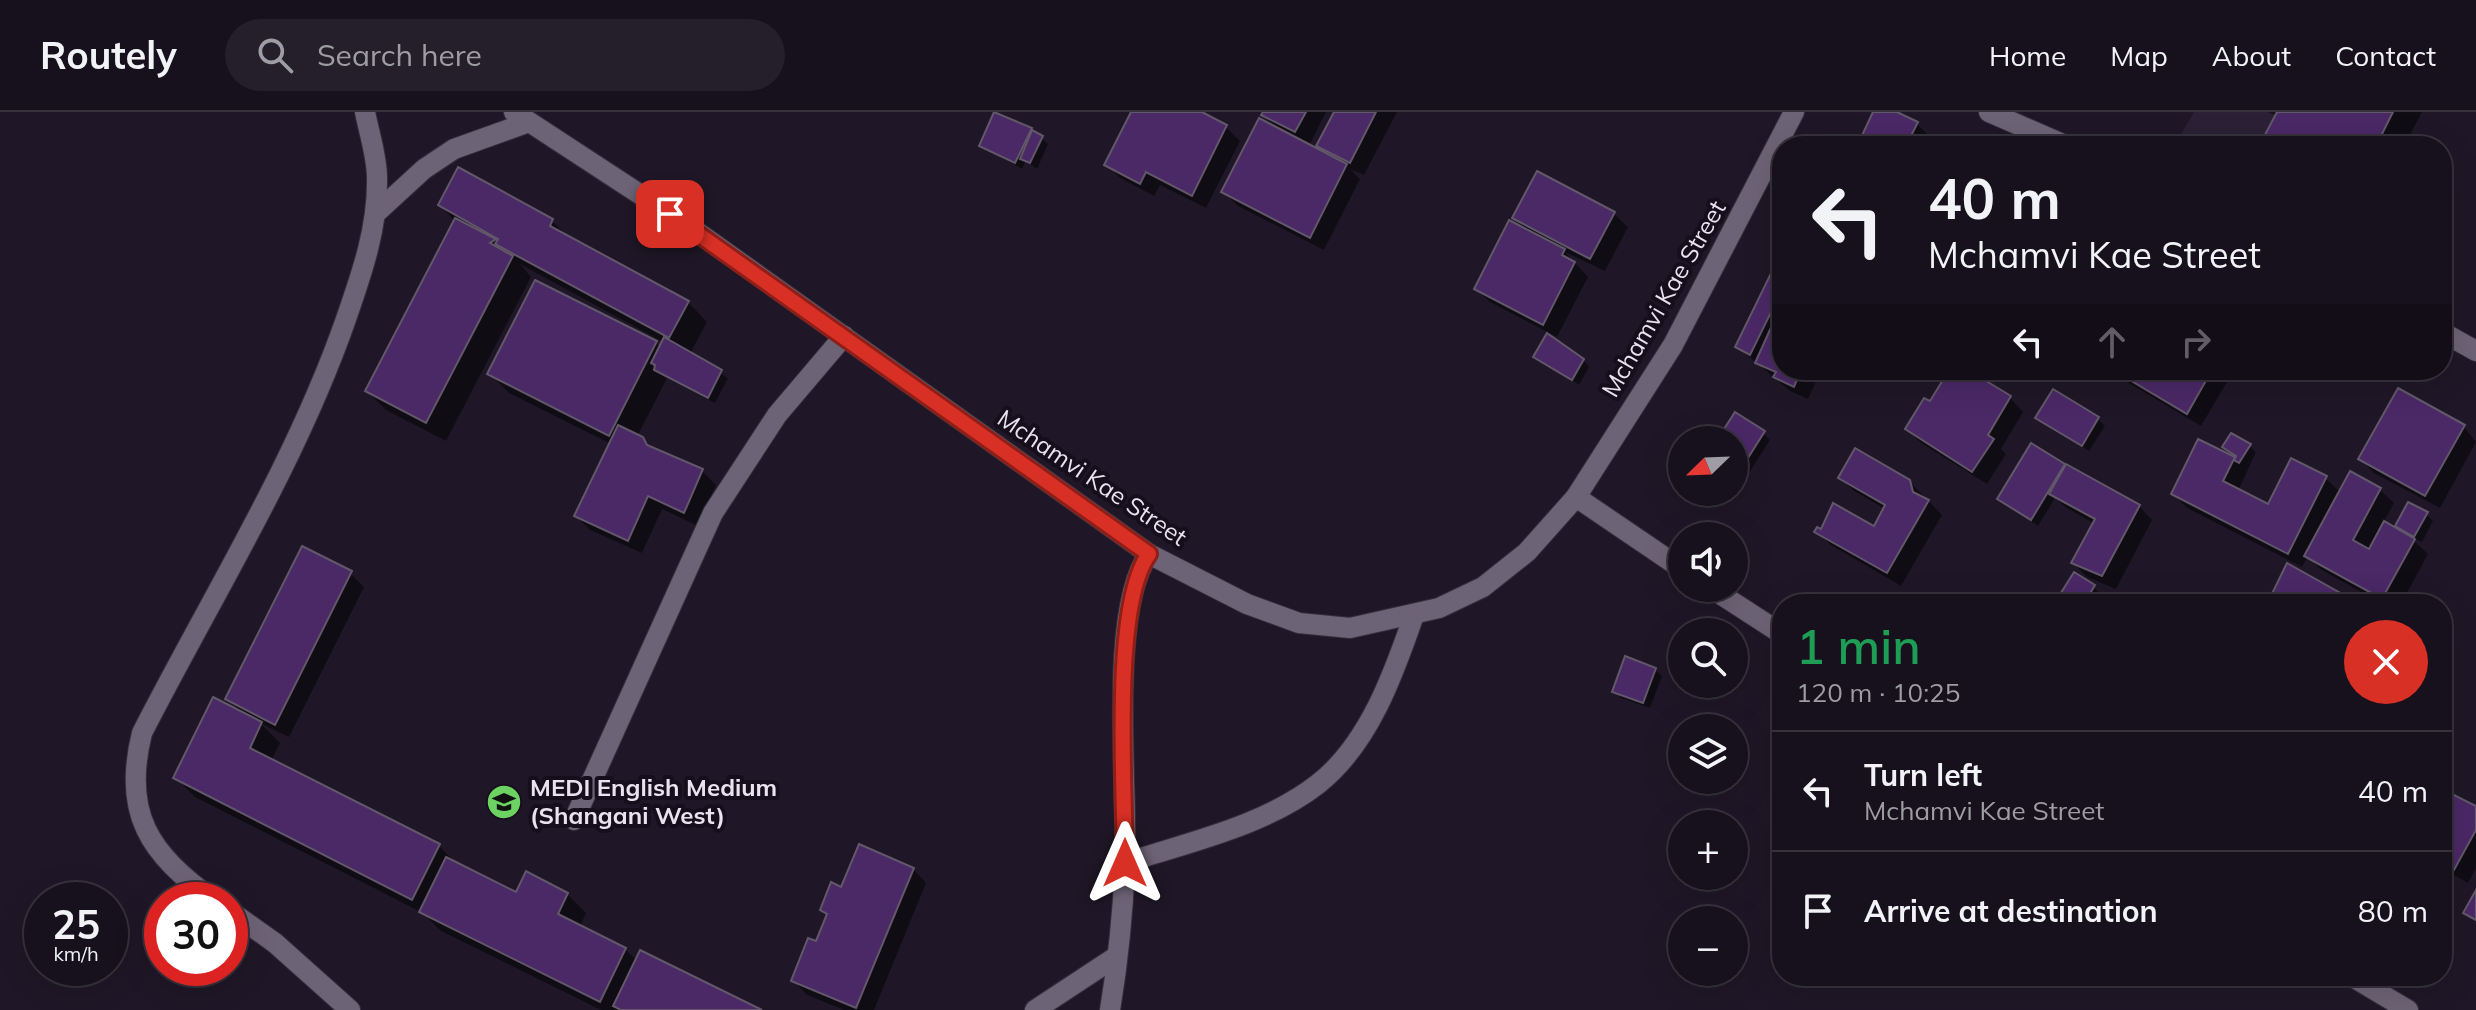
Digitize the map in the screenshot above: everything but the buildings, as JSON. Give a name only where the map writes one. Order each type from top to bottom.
[{"type":"street","points":[[193,882],[154,849],[135,804],[134,764],[142,733],[301,436],[364,267],[375,214],[377,175],[365,112]]},
{"type":"street","name":"Mchamvi Kae Street","points":[[1782,136],[1794,112]]},
{"type":"street","points":[[1989,112],[2044,136]]},
{"type":"street","points":[[375,214],[424,169],[454,149],[522,117]]},
{"type":"street","name":"Mchamvi Kae Street","points":[[522,117],[693,229],[1149,554],[1247,604],[1299,623],[1350,628],[1439,608],[1483,587],[1527,552],[1576,497],[1673,345],[1772,154]]},
{"type":"street","points":[[574,820],[713,513],[777,415],[844,336]]},
{"type":"street","points":[[2452,338],[2476,351]]},
{"type":"street","points":[[1576,497],[1668,559]]},
{"type":"street","points":[[1110,1010],[1125,863],[1124,652],[1134,582],[1149,554]]},
{"type":"street","points":[[1733,602],[1772,628]]},
{"type":"street","points":[[1125,863],[1262,816],[1319,783],[1354,744],[1393,678],[1414,615]]},
{"type":"street","points":[[248,924],[275,943],[350,1010]]},
{"type":"street","points":[[1035,1010],[1117,956]]},
{"type":"street","points":[[2368,986],[2408,1010]]},
{"type":"shaded area","points":[[2194,112],[2359,112],[2343,136],[2180,136]]},
{"type":"place","name":"MEDI English Medium (Shangani West)","points":[[504,802]]},
{"type":"route","points":[[670,214],[1149,554],[1134,582],[1124,652],[1125,863]]}]
